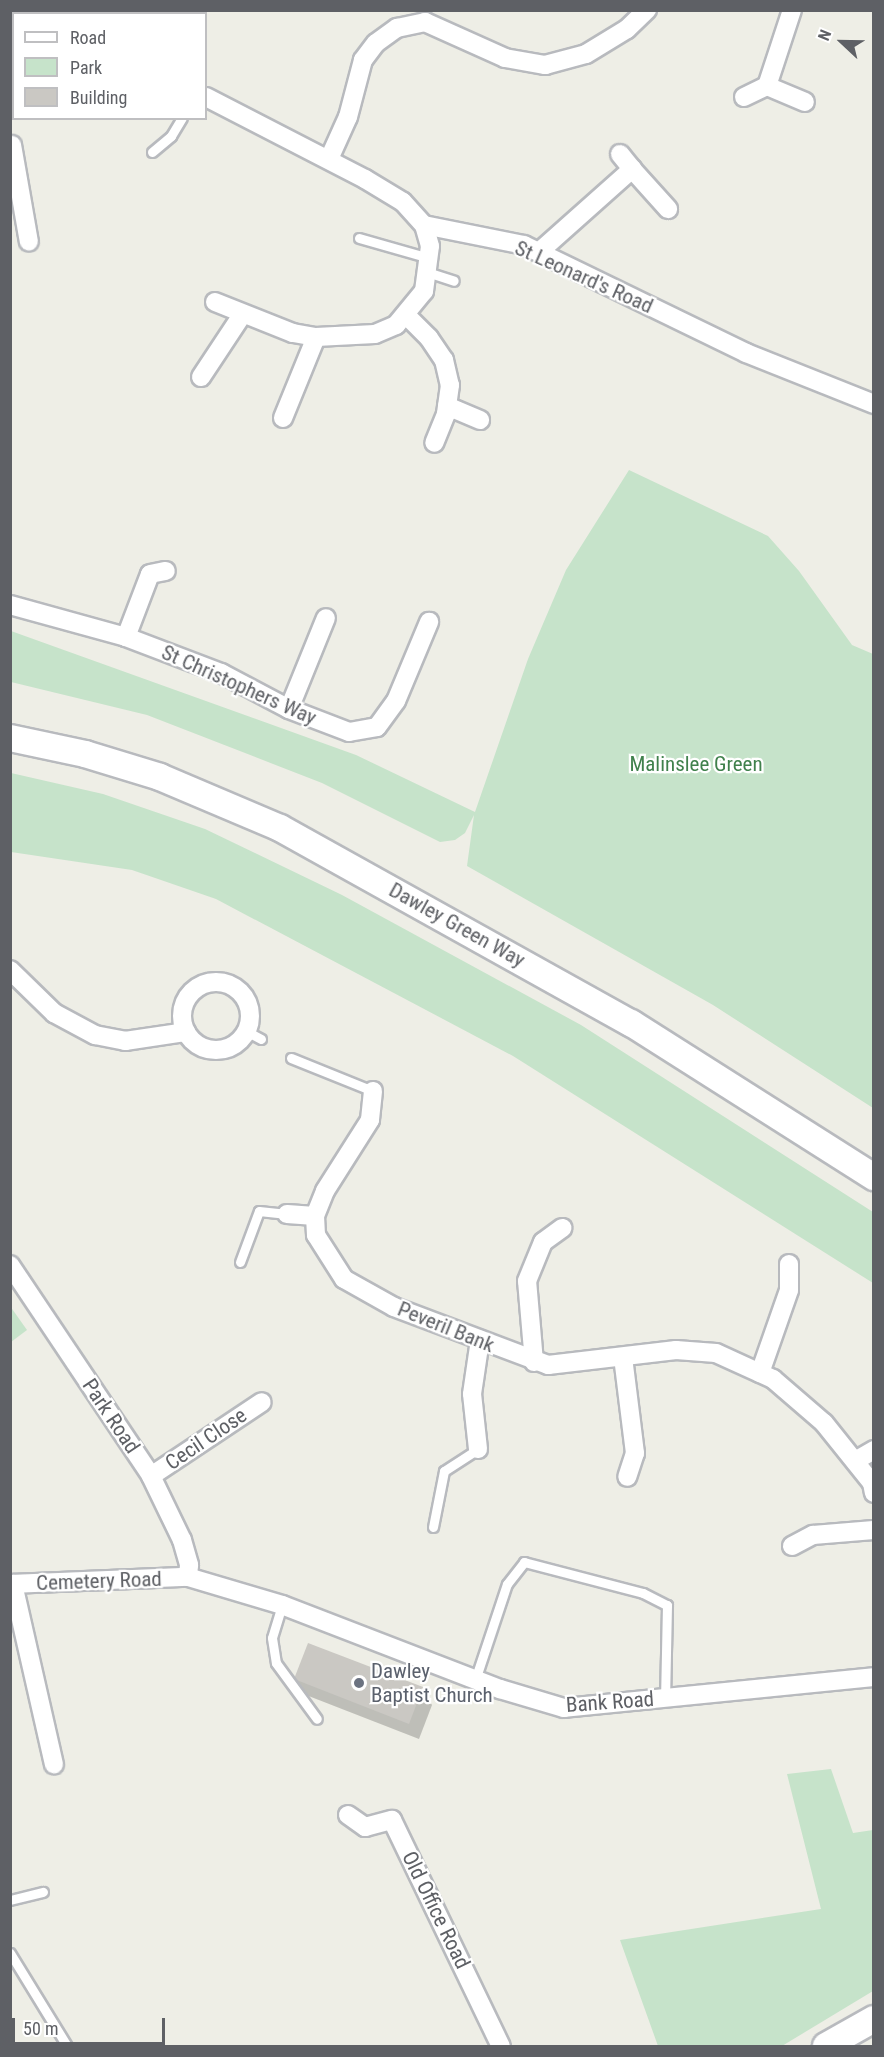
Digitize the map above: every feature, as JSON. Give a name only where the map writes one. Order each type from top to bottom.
[{"type":"main road","name":"Dawley Green Way","points":[[10,738],[85,754],[160,777],[280,828],[631,1023],[873,1177]]},
{"type":"main road","points":[[826,2046],[873,2019]]},
{"type":"street","points":[[328,159],[348,117],[363,60],[376,43],[398,28],[425,22],[505,58],[545,65],[586,54],[627,29],[647,10]]},
{"type":"street","points":[[744,97],[767,86],[792,10]]},
{"type":"street","points":[[767,86],[805,102]]},
{"type":"street","points":[[207,98],[328,159],[403,202],[424,225],[430,246],[424,291],[407,316],[375,334],[316,337],[242,315],[215,302]]},
{"type":"street","points":[[11,138],[17,211],[29,242]]},
{"type":"street","points":[[620,154],[668,209]]},
{"type":"street","points":[[539,252],[632,169]]},
{"type":"street","name":"St Leonard's Road","points":[[424,225],[524,245],[746,353],[873,404]]},
{"type":"street","points":[[201,377],[242,315]]},
{"type":"street","points":[[407,316],[444,360],[450,386],[447,406],[434,443]]},
{"type":"street","points":[[283,418],[316,337]]},
{"type":"street","points":[[447,406],[480,420]]},
{"type":"street","points":[[126,637],[150,574],[166,571]]},
{"type":"street","name":"St Christophers Way","points":[[10,605],[126,637],[221,673],[289,709],[349,732],[377,727],[396,701],[429,622]]},
{"type":"street","points":[[289,709],[326,618]]},
{"type":"street","points":[[10,970],[54,1013],[95,1035],[125,1041],[186,1032]]},
{"type":"street","points":[[217,982],[238,990],[245,999],[254,1035],[221,1050],[201,1047],[186,1032],[182,1021],[187,998],[205,984],[217,982]]},
{"type":"street","points":[[287,1214],[315,1216],[326,1191],[370,1120],[373,1091]]},
{"type":"street","name":"Peveril Bank","points":[[315,1216],[316,1235],[344,1279],[394,1307],[534,1362],[548,1365],[676,1350],[716,1353],[773,1379],[824,1423],[872,1483],[873,1493]]},
{"type":"street","points":[[534,1362],[527,1281],[543,1242],[562,1228]]},
{"type":"street","points":[[760,1373],[789,1290],[789,1264]]},
{"type":"street","name":"Park Road","points":[[10,1265],[151,1476],[182,1540],[189,1565],[188,1577]]},
{"type":"street","points":[[478,1449],[472,1394],[480,1340]]},
{"type":"street","points":[[622,1357],[635,1453],[627,1477]]},
{"type":"street","name":"Cecil Close","points":[[151,1476],[262,1401]]},
{"type":"street","points":[[855,1461],[873,1450]]},
{"type":"street","points":[[792,1546],[813,1535],[873,1530]]},
{"type":"street","name":"Cemetery Road","points":[[12,1584],[188,1577]]},
{"type":"street","name":"Bank Road","points":[[188,1577],[282,1605],[475,1680],[564,1708],[873,1677]]},
{"type":"street","points":[[12,1584],[54,1764]]},
{"type":"street","name":"Old Office Road","points":[[348,1815],[364,1827],[392,1820],[501,2046]]},
{"type":"lane","points":[[152,152],[171,136],[181,120]]},
{"type":"lane","points":[[359,238],[428,265],[454,281]]},
{"type":"lane","points":[[291,1059],[373,1091]]},
{"type":"lane","points":[[240,1262],[259,1211],[287,1214]]},
{"type":"lane","points":[[433,1527],[444,1471],[478,1449]]},
{"type":"lane","points":[[475,1680],[507,1584],[524,1562],[643,1593],[668,1605],[665,1698]]},
{"type":"lane","points":[[282,1605],[272,1638],[276,1664],[317,1719]]},
{"type":"lane","points":[[10,1900],[43,1892]]},
{"type":"lane","points":[[10,1953],[67,2046]]},
{"type":"green space","name":"Malinslee Green","points":[[629,470],[768,536],[799,571],[852,645],[873,654],[873,1108],[713,1005],[467,866],[474,815],[465,833],[455,840],[440,842],[322,783],[147,715],[11,682],[11,631],[356,755],[475,812],[528,659],[566,570]]},
{"type":"green space","points":[[11,773],[103,794],[205,829],[342,895],[581,1025],[873,1212],[873,1283],[513,1056],[216,899],[132,870],[11,852]]},
{"type":"green space","points":[[10,1306],[27,1330],[11,1342],[10,1342]]},
{"type":"green space","points":[[831,1769],[853,1833],[873,1830],[873,1991],[782,2046],[658,2046],[620,1940],[821,1909],[787,1774]]},
{"type":"building","name":"Dawley Baptist Church","points":[[308,1643],[423,1687],[409,1724],[294,1679]]},
{"type":"place","name":"Dawley Baptist Church","points":[[359,1683]]}]
